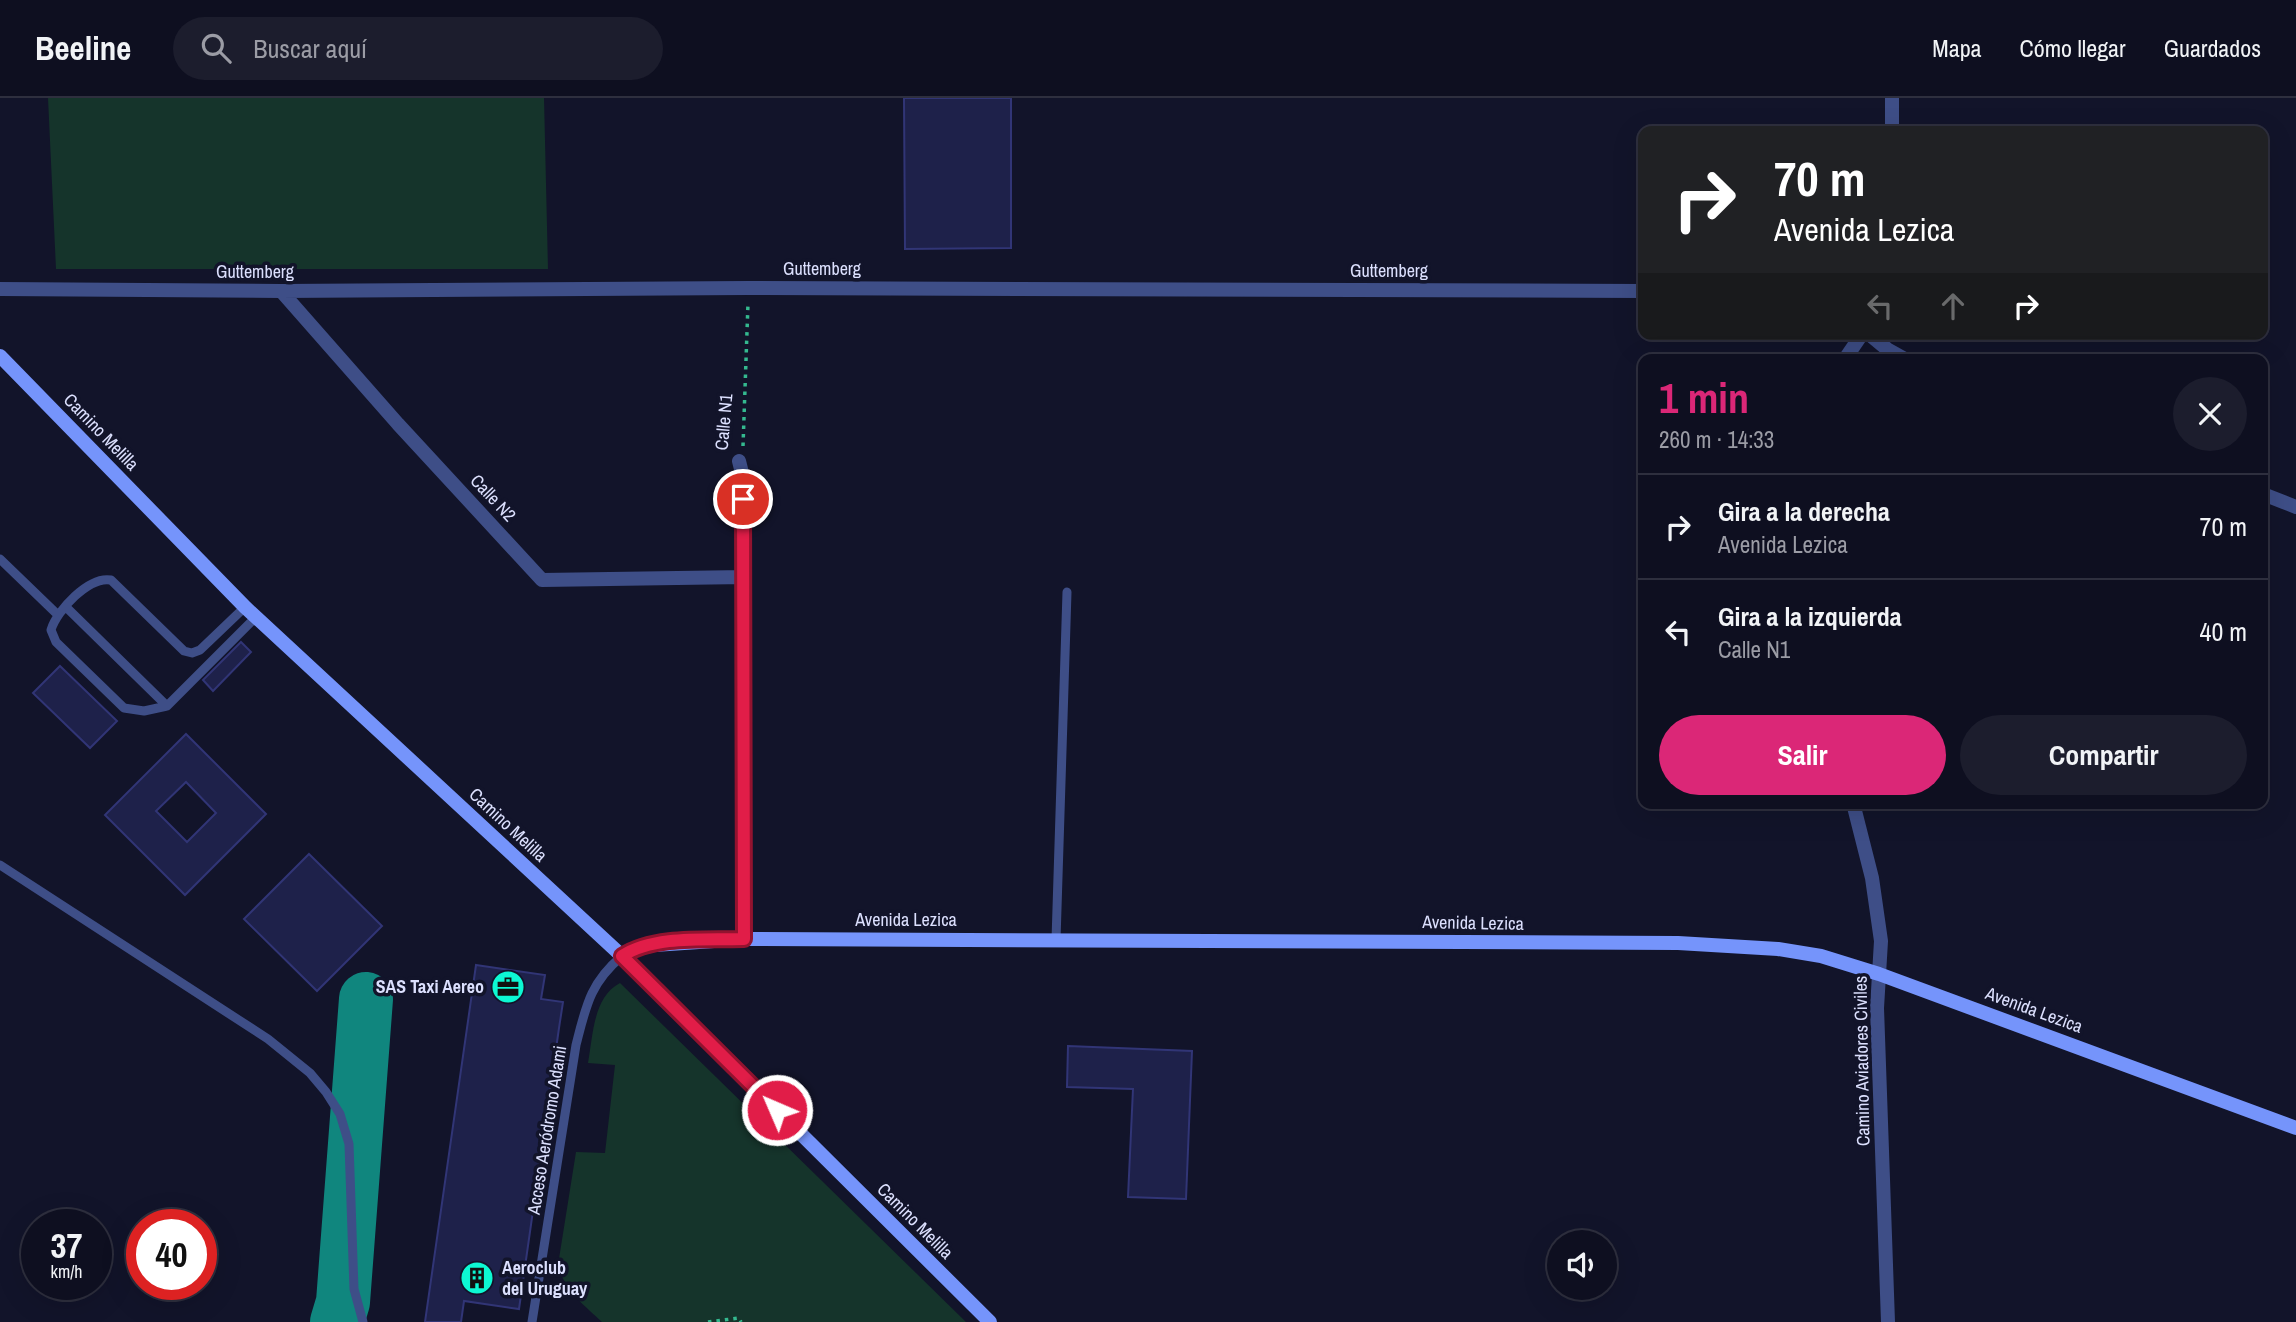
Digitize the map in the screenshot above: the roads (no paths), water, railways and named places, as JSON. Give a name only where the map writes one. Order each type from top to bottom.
[{"type":"street","points":[[1892,98],[1892,126]]},
{"type":"street","name":"Guttemberg","points":[[0,289],[1638,291]]},
{"type":"street","name":"Calle N2","points":[[281,291],[398,424],[542,580],[745,577]]},
{"type":"street","points":[[1876,340],[1896,354]]},
{"type":"street","name":"Camino Melilla","points":[[0,356],[251,612],[622,956],[990,1322]]},
{"type":"street","name":"Calle N1","points":[[739,461],[745,577],[744,939]]},
{"type":"street","points":[[2268,496],[2296,506]]},
{"type":"street","name":"Camino Aviadores Civiles","points":[[1854,809],[1877,906],[1881,941],[1877,1008],[1888,1322]]},
{"type":"street","name":"Avenida Lezica","points":[[622,956],[630,951],[676,942],[744,939],[1737,945],[1821,956],[1879,974],[2296,1128]]},
{"type":"lane","points":[[0,558],[58,615]]},
{"type":"lane","points":[[102,579],[111,580],[184,651],[192,653],[200,650],[251,612],[211,662],[167,706],[144,711],[124,708],[56,642],[51,631],[58,615],[93,582],[102,579]]},
{"type":"lane","points":[[1056,940],[1067,592]]},
{"type":"lane","points":[[66,607],[167,706]]},
{"type":"lane","points":[[200,650],[211,662]]},
{"type":"lane","points":[[0,865],[268,1039],[310,1073],[326,1092],[340,1114],[348,1144],[354,1289],[363,1322]]},
{"type":"lane","name":"Acceso Aeródromo Adami","points":[[533,1322],[576,1045],[586,1006],[598,978],[622,956]]},
{"type":"place","name":"SAS Taxi Aereo","points":[[508,987]]},
{"type":"place","name":"Aeroclub del Uruguay","points":[[477,1278]]}]
